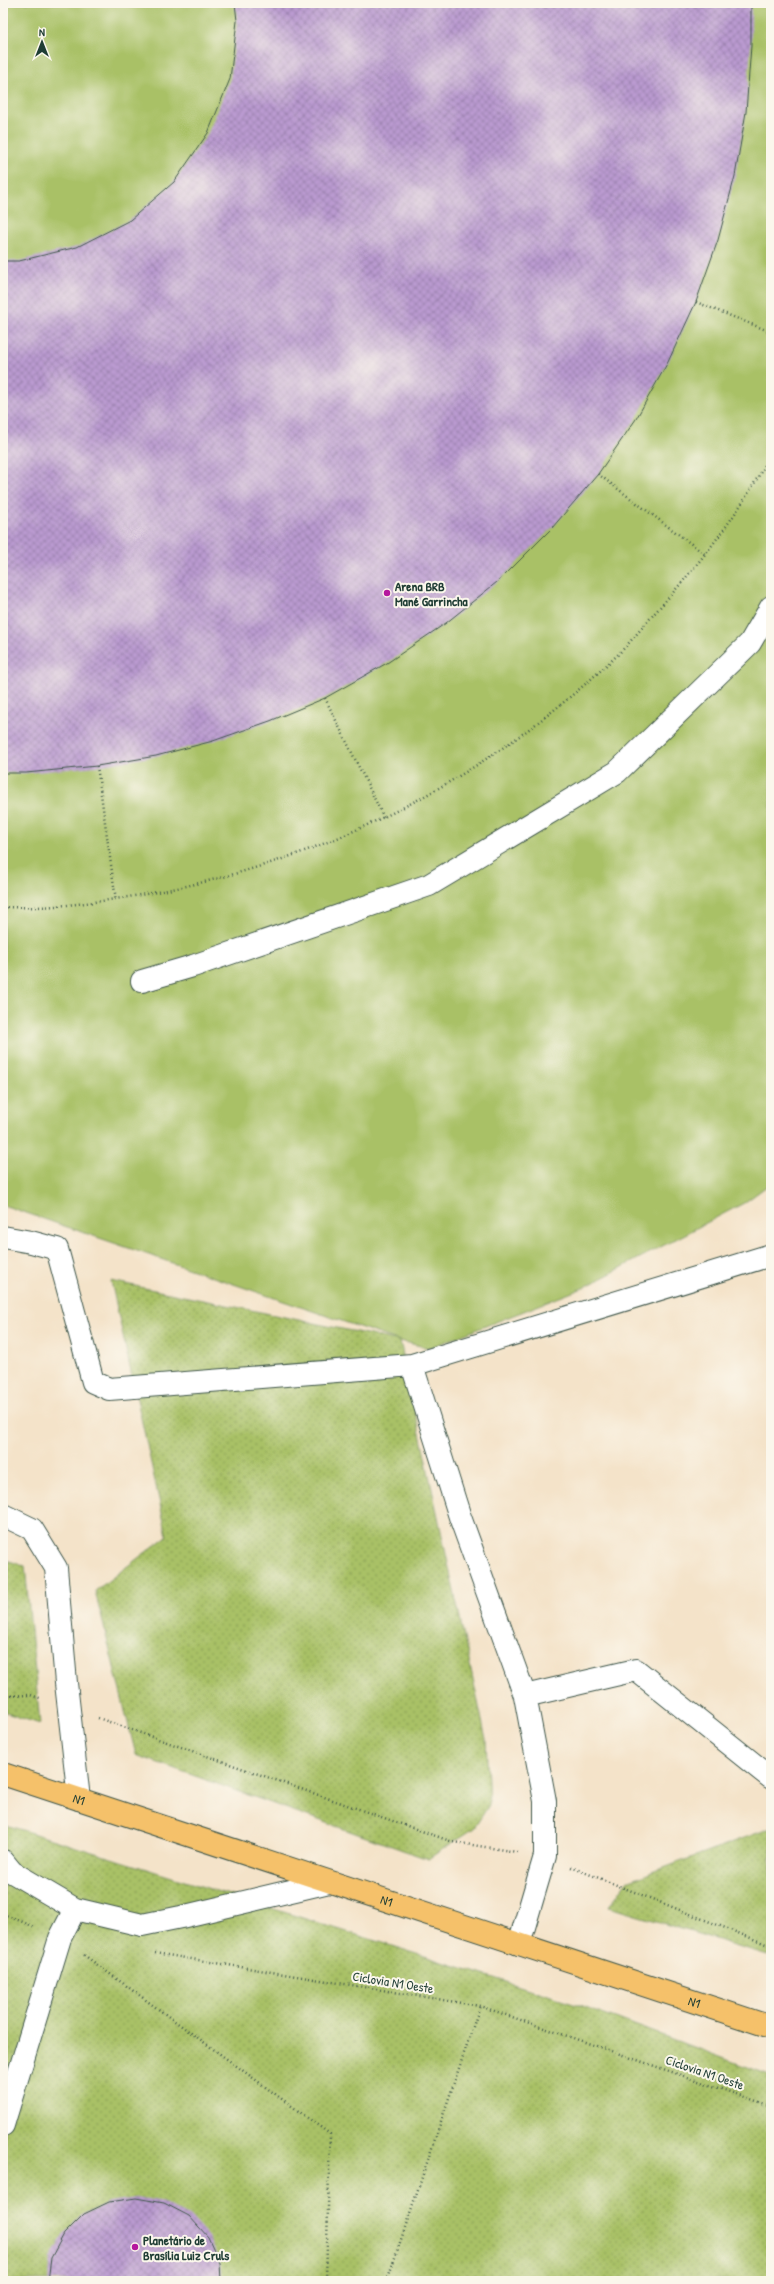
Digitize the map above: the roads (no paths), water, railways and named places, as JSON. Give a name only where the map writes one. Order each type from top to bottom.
[{"type":"highway","name":"N1","points":[[3,1774],[771,2027]]},
{"type":"lane","points":[[142,981],[193,966],[429,885],[617,772],[750,642],[771,607]]},
{"type":"lane","points":[[3,1237],[57,1249],[93,1382],[109,1389],[412,1365],[771,1255]]},
{"type":"lane","points":[[412,1365],[460,1517],[525,1696],[544,1802],[544,1856],[519,1944]]},
{"type":"lane","points":[[3,1515],[32,1529],[56,1568],[68,1708],[79,1799]]},
{"type":"lane","points":[[525,1696],[636,1670],[771,1778]]},
{"type":"lane","points":[[6,1872],[75,1909],[142,1924],[181,1918],[329,1882]]},
{"type":"lane","points":[[3,2125],[60,1938],[75,1909]]},
{"type":"place","name":"Arena BRB Mané Garrincha","points":[[387,593]]},
{"type":"place","name":"Planetário de Brasília Luiz Cruls","points":[[135,2247]]}]
